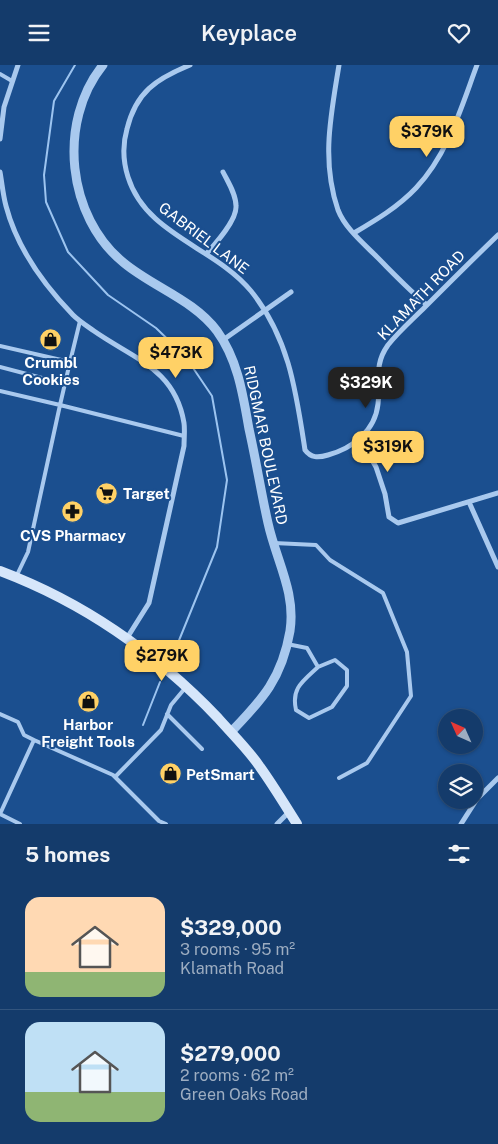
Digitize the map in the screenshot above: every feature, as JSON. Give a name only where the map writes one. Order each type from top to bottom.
[{"type":"main road","points":[[0,571],[75,605],[127,638],[163,666],[231,732],[259,765],[297,824]]},
{"type":"street","points":[[0,139],[3,101],[18,65]]},
{"type":"street","name":"RIDGMAR BOULEVARD","points":[[102,65],[85,93],[78,113],[74,139],[76,177],[86,210],[96,230],[108,247],[123,262],[193,308],[209,322],[223,340],[237,370],[269,526],[289,593],[291,615],[281,668],[261,700],[231,732]]},
{"type":"street","name":"GABRIEL LANE","points":[[190,65],[154,83],[143,93],[135,106],[129,120],[123,153],[131,186],[138,200],[152,217],[167,229],[207,253],[233,273],[250,290],[265,311],[276,330],[293,376],[305,450],[308,454]]},
{"type":"street","points":[[339,65],[328,131],[329,172],[338,211],[354,233],[426,305]]},
{"type":"street","points":[[354,233],[405,198],[416,188],[436,163],[452,132],[477,65]]},
{"type":"street","points":[[0,172],[6,207],[24,253],[43,281],[74,317],[113,344],[146,363],[163,377],[175,397],[184,423],[184,446],[149,603],[127,638]]},
{"type":"street","points":[[207,253],[219,241],[236,207],[234,195],[223,172]]},
{"type":"street","name":"KLAMATH ROAD","points":[[308,454],[317,457],[329,455],[347,448],[360,439],[366,432],[377,409],[378,367],[380,359],[388,346],[426,305],[498,235]]},
{"type":"street","points":[[223,340],[291,292]]},
{"type":"street","points":[[360,439],[376,467],[385,494],[389,517],[394,521],[405,522],[433,511],[498,493]]},
{"type":"street","points":[[469,502],[498,567]]},
{"type":"street","points":[[461,824],[477,799],[498,778]]},
{"type":"street","points":[[277,824],[289,812]]},
{"type":"lane","points":[[0,74],[12,81]]},
{"type":"lane","points":[[16,577],[28,552],[80,321]]},
{"type":"lane","points":[[0,346],[70,362]]},
{"type":"lane","points":[[0,367],[66,384]]},
{"type":"lane","points":[[0,391],[184,436]]},
{"type":"lane","points":[[274,543],[316,545],[330,560],[383,593],[407,652],[411,696],[367,763],[339,778]]},
{"type":"lane","points":[[287,644],[308,647],[318,667]]},
{"type":"lane","points":[[335,660],[347,670],[347,686],[332,707],[309,718],[296,710],[294,699],[300,683],[318,667],[335,660]]},
{"type":"lane","points":[[115,777],[161,730],[171,705],[186,687]]},
{"type":"lane","points":[[0,714],[18,722],[24,735],[115,777],[159,821],[166,824]]},
{"type":"lane","points":[[168,714],[202,749]]},
{"type":"lane","points":[[20,824],[0,814],[34,740]]},
{"type":"waterway","points":[[75,65],[54,101],[44,175],[46,202],[68,252],[108,295],[156,328],[185,356],[212,396],[227,480],[217,547],[171,660]]},
{"type":"waterway","points":[[143,725],[160,682]]},
{"type":"place","name":"Crumbl Cookies","points":[[51,339]]},
{"type":"place","name":"Target","points":[[107,493]]},
{"type":"place","name":"CVS Pharmacy","points":[[73,512]]},
{"type":"place","name":"Harbor Freight Tools","points":[[88,701]]},
{"type":"place","name":"PetSmart","points":[[170,774]]}]
